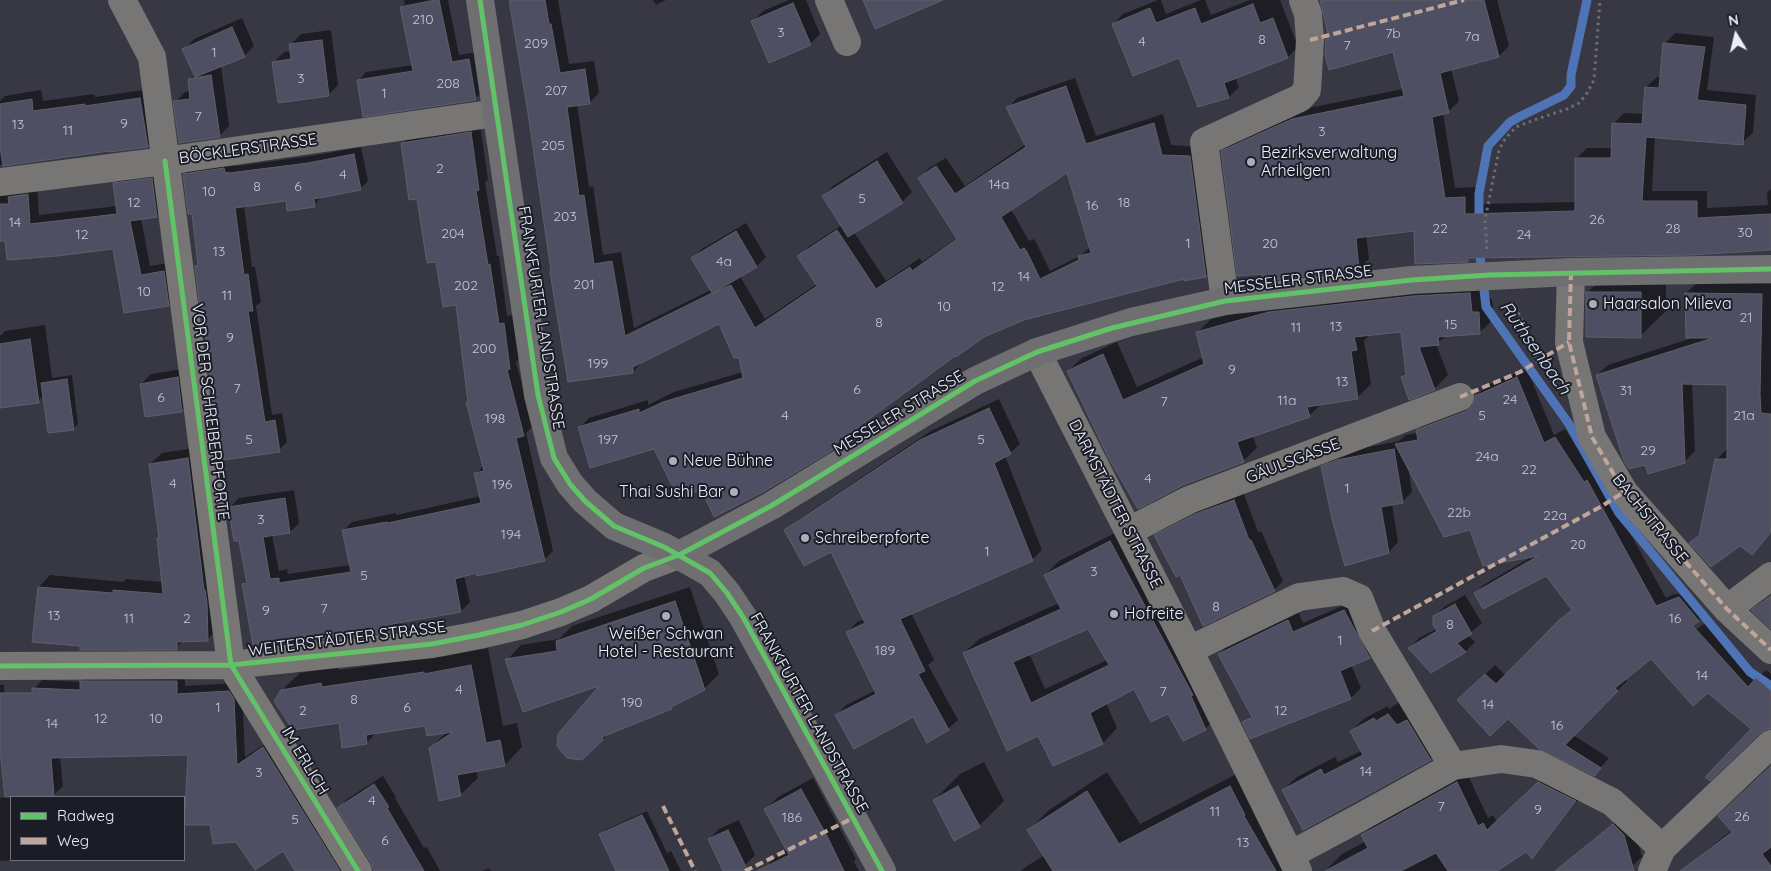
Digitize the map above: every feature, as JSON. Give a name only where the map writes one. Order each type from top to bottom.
[{"type":"street","name":"VOR DER SCHREIBERPFORTE","points":[[122,0],[152,57],[231,665]]},
{"type":"street","name":"FRANKFURTER LANDSTRASSE","points":[[480,0],[538,395],[554,458],[570,484],[585,501],[614,526],[679,555],[710,573],[727,593],[743,617],[882,871]]},
{"type":"street","points":[[829,0],[847,42]]},
{"type":"street","points":[[1225,301],[1204,142],[1300,98],[1307,90],[1310,40],[1308,14],[1303,0]]},
{"type":"street","name":"BÖCKLERSTRASSE","points":[[0,182],[165,161],[496,113]]},
{"type":"street","name":"MESSELER STRASSE","points":[[679,555],[771,506],[975,381],[1038,352],[1131,322],[1225,301],[1412,280],[1480,267],[1571,272],[1771,268]]},
{"type":"street","name":"BACHSTRASSE","points":[[1571,272],[1569,342],[1592,437],[1624,492],[1727,608],[1771,650]]},
{"type":"street","name":"DARMSTÄDTER STRASSE","points":[[1038,352],[1189,650],[1294,863]]},
{"type":"street","name":"GÄULSGASSE","points":[[1128,531],[1189,500],[1460,397]]},
{"type":"street","name":"WEITERSTÄDTER STRASSE","points":[[0,666],[231,665],[432,644],[522,625],[561,612],[591,599],[644,568],[679,555]]},
{"type":"street","points":[[1727,608],[1771,576]]},
{"type":"street","points":[[1189,650],[1299,597],[1344,591],[1359,598],[1372,631],[1452,766]]},
{"type":"street","name":"IM ERLICH","points":[[231,665],[358,871]]},
{"type":"street","points":[[1294,863],[1362,818],[1452,766],[1501,759],[1537,764],[1612,802],[1657,859],[1771,744]]},
{"type":"path","points":[[1480,267],[1485,220],[1500,150],[1505,139],[1516,128],[1567,109],[1586,95],[1594,80],[1600,0]]},
{"type":"path","points":[[1517,310],[1533,344],[1536,362]]},
{"type":"building","points":[[439,0],[452,62],[469,59],[476,100],[363,117],[357,80],[413,71],[400,7]]},
{"type":"building","points":[[509,0],[545,0],[560,73],[585,69],[590,104],[567,107],[579,196],[584,195],[594,264],[612,261],[625,336],[712,293],[691,258],[736,231],[757,267],[713,293],[731,285],[755,328],[817,286],[797,256],[837,230],[876,289],[910,267],[912,271],[957,239],[918,178],[936,166],[955,194],[1026,147],[1006,107],[1066,86],[1086,144],[1154,123],[1162,155],[1190,156],[1206,277],[1184,281],[1184,279],[1024,320],[984,337],[955,356],[834,445],[836,447],[828,453],[763,492],[714,517],[701,489],[679,500],[654,449],[590,468],[578,427],[639,409],[639,413],[663,402],[743,378],[739,358],[734,358],[719,324],[633,367],[633,373],[568,382],[550,272],[528,113]],"holes":[[[1067,173],[1091,253],[1078,256],[1079,260],[1040,279],[1027,252],[1024,248],[1020,250],[1001,217]]]},
{"type":"building","points":[[863,0],[943,0],[875,29]]},
{"type":"building","points":[[1320,0],[1484,0],[1499,57],[1440,73],[1449,113],[1432,117],[1445,198],[1465,197],[1465,214],[1575,211],[1575,158],[1611,158],[1612,123],[1642,124],[1645,87],[1659,88],[1663,43],[1705,47],[1697,100],[1746,105],[1743,145],[1646,137],[1642,201],[1697,201],[1697,218],[1771,214],[1771,250],[1693,255],[1468,258],[1468,262],[1415,264],[1414,231],[1356,238],[1359,270],[1263,281],[1262,274],[1237,276],[1221,151],[1292,119],[1404,96],[1393,52],[1329,70],[1325,56],[1326,39],[1329,38]]},
{"type":"building","points":[[793,3],[811,45],[769,63],[751,21]]},
{"type":"building","points":[[1253,4],[1260,23],[1273,18],[1288,58],[1224,83],[1229,98],[1198,107],[1179,58],[1133,76],[1112,24],[1150,8],[1156,23],[1195,8],[1201,24]]},
{"type":"building","points":[[232,27],[245,57],[195,77],[182,49]]},
{"type":"building","points":[[322,40],[329,96],[278,103],[272,62],[291,59],[289,44]]},
{"type":"building","points":[[211,75],[220,137],[179,143],[173,101],[190,99],[188,79]]},
{"type":"building","points":[[140,98],[148,147],[3,166],[0,147],[0,104],[32,99],[33,111]]},
{"type":"building","points":[[471,132],[479,190],[476,191],[488,265],[490,264],[499,324],[504,323],[510,369],[507,370],[524,436],[516,438],[545,561],[477,576],[476,573],[455,579],[461,612],[392,624],[393,632],[312,641],[311,635],[253,645],[242,584],[247,583],[239,541],[234,541],[228,507],[285,498],[290,533],[263,537],[270,579],[279,578],[279,583],[351,572],[342,530],[388,523],[481,503],[474,473],[484,471],[466,402],[468,402],[456,305],[443,307],[436,262],[427,263],[417,199],[409,200],[401,143]]},
{"type":"building","points":[[354,154],[361,190],[314,199],[315,207],[287,211],[286,201],[235,208],[244,275],[248,274],[253,311],[248,311],[265,422],[275,420],[280,452],[224,460],[215,406],[213,407],[209,372],[212,372],[199,301],[195,266],[198,265],[192,214],[188,214],[183,174],[224,168],[225,172],[229,173],[308,163]]},
{"type":"building","points":[[877,161],[903,203],[848,237],[822,196]]},
{"type":"building","points":[[152,178],[157,217],[130,221],[141,275],[164,271],[169,306],[124,313],[113,249],[7,260],[5,241],[0,241],[0,204],[9,204],[8,197],[28,194],[30,224],[117,214],[113,183]]},
{"type":"building","points":[[1586,292],[1641,292],[1641,338],[1586,337]]},
{"type":"building","points":[[1470,293],[1472,312],[1479,312],[1480,334],[1438,337],[1439,345],[1419,347],[1435,390],[1409,400],[1401,377],[1406,375],[1401,332],[1354,337],[1357,350],[1351,351],[1358,399],[1307,407],[1310,417],[1237,442],[1244,462],[1183,485],[1138,509],[1108,457],[1067,371],[1103,354],[1123,400],[1204,364],[1196,332],[1269,312],[1413,296]]},
{"type":"building","points":[[1685,293],[1762,294],[1760,395],[1761,413],[1771,414],[1771,532],[1752,555],[1740,546],[1711,567],[1689,543],[1699,536],[1715,459],[1727,459],[1727,385],[1682,384],[1685,463],[1648,474],[1645,465],[1629,469],[1624,461],[1596,375],[1713,338],[1686,338]]},
{"type":"building","points":[[30,339],[39,403],[0,408],[0,344]]},
{"type":"building","points":[[178,377],[182,412],[145,417],[140,384]]},
{"type":"building","points":[[1517,377],[1544,443],[1555,437],[1584,482],[1587,480],[1656,606],[1679,597],[1699,621],[1693,626],[1748,687],[1756,678],[1771,691],[1771,729],[1760,733],[1710,781],[1705,777],[1751,729],[1708,693],[1693,706],[1651,659],[1615,688],[1618,691],[1565,745],[1601,768],[1595,776],[1539,749],[1508,719],[1490,736],[1457,700],[1485,674],[1496,684],[1558,621],[1572,610],[1546,576],[1483,609],[1474,593],[1538,556],[1483,566],[1470,530],[1444,537],[1395,444],[1418,440],[1416,430],[1466,411],[1472,406],[1475,396]]},
{"type":"building","points":[[67,379],[74,430],[48,433],[41,383]]},
{"type":"building","points":[[989,408],[1011,454],[994,463],[1033,561],[900,619],[925,671],[918,674],[949,730],[927,743],[913,717],[854,749],[835,715],[876,694],[846,632],[865,623],[831,552],[804,566],[784,530],[920,440]]},
{"type":"building","points":[[1394,449],[1403,503],[1381,507],[1389,553],[1345,566],[1332,519],[1321,466],[1337,460]]},
{"type":"building","points":[[188,458],[207,603],[208,641],[177,642],[177,650],[80,650],[80,646],[32,642],[38,587],[113,593],[113,590],[163,594],[157,538],[159,538],[149,464]]},
{"type":"building","points":[[1234,500],[1249,540],[1251,540],[1275,591],[1203,626],[1180,575],[1176,577],[1154,535],[1195,514]]},
{"type":"building","points":[[1110,541],[1193,695],[1191,696],[1206,730],[1183,741],[1168,714],[1151,722],[1134,689],[1090,713],[1103,744],[1053,766],[1038,736],[1007,751],[963,653],[1061,609],[1044,575]],"holes":[[[1088,629],[1109,665],[1031,703],[1013,662]]]},
{"type":"building","points":[[1771,596],[1771,629],[1751,610]]},
{"type":"building","points":[[675,601],[705,690],[671,707],[672,709],[602,737],[603,740],[582,760],[567,758],[557,746],[558,734],[599,686],[523,712],[505,659],[557,651],[556,641]]},
{"type":"building","points":[[1455,604],[1472,634],[1457,643],[1466,652],[1431,673],[1408,648],[1437,631],[1433,625],[1433,616]]},
{"type":"building","points":[[1344,610],[1370,658],[1340,671],[1351,699],[1250,739],[1242,722],[1252,717],[1218,654],[1288,620],[1293,632]]},
{"type":"building","points":[[471,665],[486,743],[500,740],[505,766],[457,775],[461,796],[439,801],[429,748],[453,732],[427,736],[425,726],[366,735],[367,744],[342,748],[339,723],[293,730],[274,701],[281,690],[321,683],[322,687],[424,672],[424,674]]},
{"type":"building","points":[[80,681],[177,681],[177,694],[229,691],[234,699],[237,765],[263,747],[340,871],[295,871],[283,851],[255,870],[236,842],[213,844],[210,825],[185,825],[188,755],[51,758],[54,796],[5,797],[0,750],[0,693],[32,693],[32,688],[80,690]]},
{"type":"building","points":[[1388,714],[1397,725],[1407,720],[1431,760],[1303,830],[1282,790],[1321,769],[1324,775],[1363,755],[1350,731],[1374,718],[1376,721]]},
{"type":"building","points":[[1771,766],[1771,847],[1762,854],[1771,866],[1771,871],[1680,871],[1732,832],[1718,816]]},
{"type":"building","points":[[1457,782],[1478,826],[1483,823],[1487,830],[1538,782],[1576,801],[1532,859],[1526,852],[1497,871],[1448,871],[1436,853],[1401,871],[1325,871],[1368,848],[1361,835]]},
{"type":"building","points":[[374,784],[389,807],[387,808],[424,871],[374,871],[337,808]]},
{"type":"building","points":[[958,786],[980,827],[954,841],[933,800]]},
{"type":"building","points":[[1230,786],[1244,816],[1276,871],[1053,871],[1027,830],[1087,791],[1119,844]]},
{"type":"building","points":[[801,789],[844,871],[757,871],[789,855],[764,809]]},
{"type":"building","points":[[642,815],[669,871],[616,871],[599,834]]},
{"type":"building","points":[[1613,824],[1624,835],[1634,871],[1555,871]]},
{"type":"building","points":[[728,830],[748,871],[723,871],[708,839]]},
{"type":"waterway","name":"Ruthsenbach","points":[[1479,224],[1479,194],[1488,146],[1510,122],[1564,95],[1571,86],[1571,75],[1587,0]]},
{"type":"waterway","name":"Ruthsenbach","points":[[1479,247],[1486,307],[1569,424],[1619,513],[1750,672],[1771,686]]},
{"type":"tram line","points":[[474,0],[537,423],[544,450],[553,472],[586,515],[609,532],[668,559],[706,581],[721,597],[735,617],[874,871]]},
{"type":"tram line","points":[[485,0],[543,394],[560,456],[591,499],[619,520],[686,551],[713,568],[732,589],[890,871]]},
{"type":"marked path","points":[[1310,40],[1464,0]]},
{"type":"marked path","points":[[1571,272],[1569,342],[1592,437],[1624,492],[1727,609],[1771,650]]},
{"type":"marked path","points":[[1460,397],[1520,372],[1569,342]]},
{"type":"marked path","points":[[1372,631],[1602,506],[1624,492]]},
{"type":"marked path","points":[[663,806],[695,871]]},
{"type":"marked path","points":[[745,871],[853,818]]},
{"type":"cycle path","points":[[480,0],[538,395],[554,458],[570,484],[585,501],[614,526],[664,547],[710,573],[727,593],[743,617],[882,871]]},
{"type":"cycle path","points":[[165,161],[231,665],[358,871]]},
{"type":"cycle path","points":[[0,666],[231,665],[432,644],[522,625],[561,612],[591,599],[644,568],[679,555],[771,506],[975,381],[1037,352],[1112,328],[1225,301],[1412,280],[1489,275],[1771,269]]},
{"type":"place","name":"Bezirksverwaltung Arheilgen","points":[[1251,162]]},
{"type":"place","name":"Haarsalon Mileva","points":[[1593,304]]},
{"type":"place","name":"Neue Bühne","points":[[673,461]]},
{"type":"place","name":"Thai Sushi Bar","points":[[734,492]]},
{"type":"place","name":"Schreiberpforte","points":[[805,538]]},
{"type":"place","name":"Hofreite","points":[[1114,614]]},
{"type":"place","name":"Weißer Schwan Hotel - Restaurant","points":[[666,616]]}]
